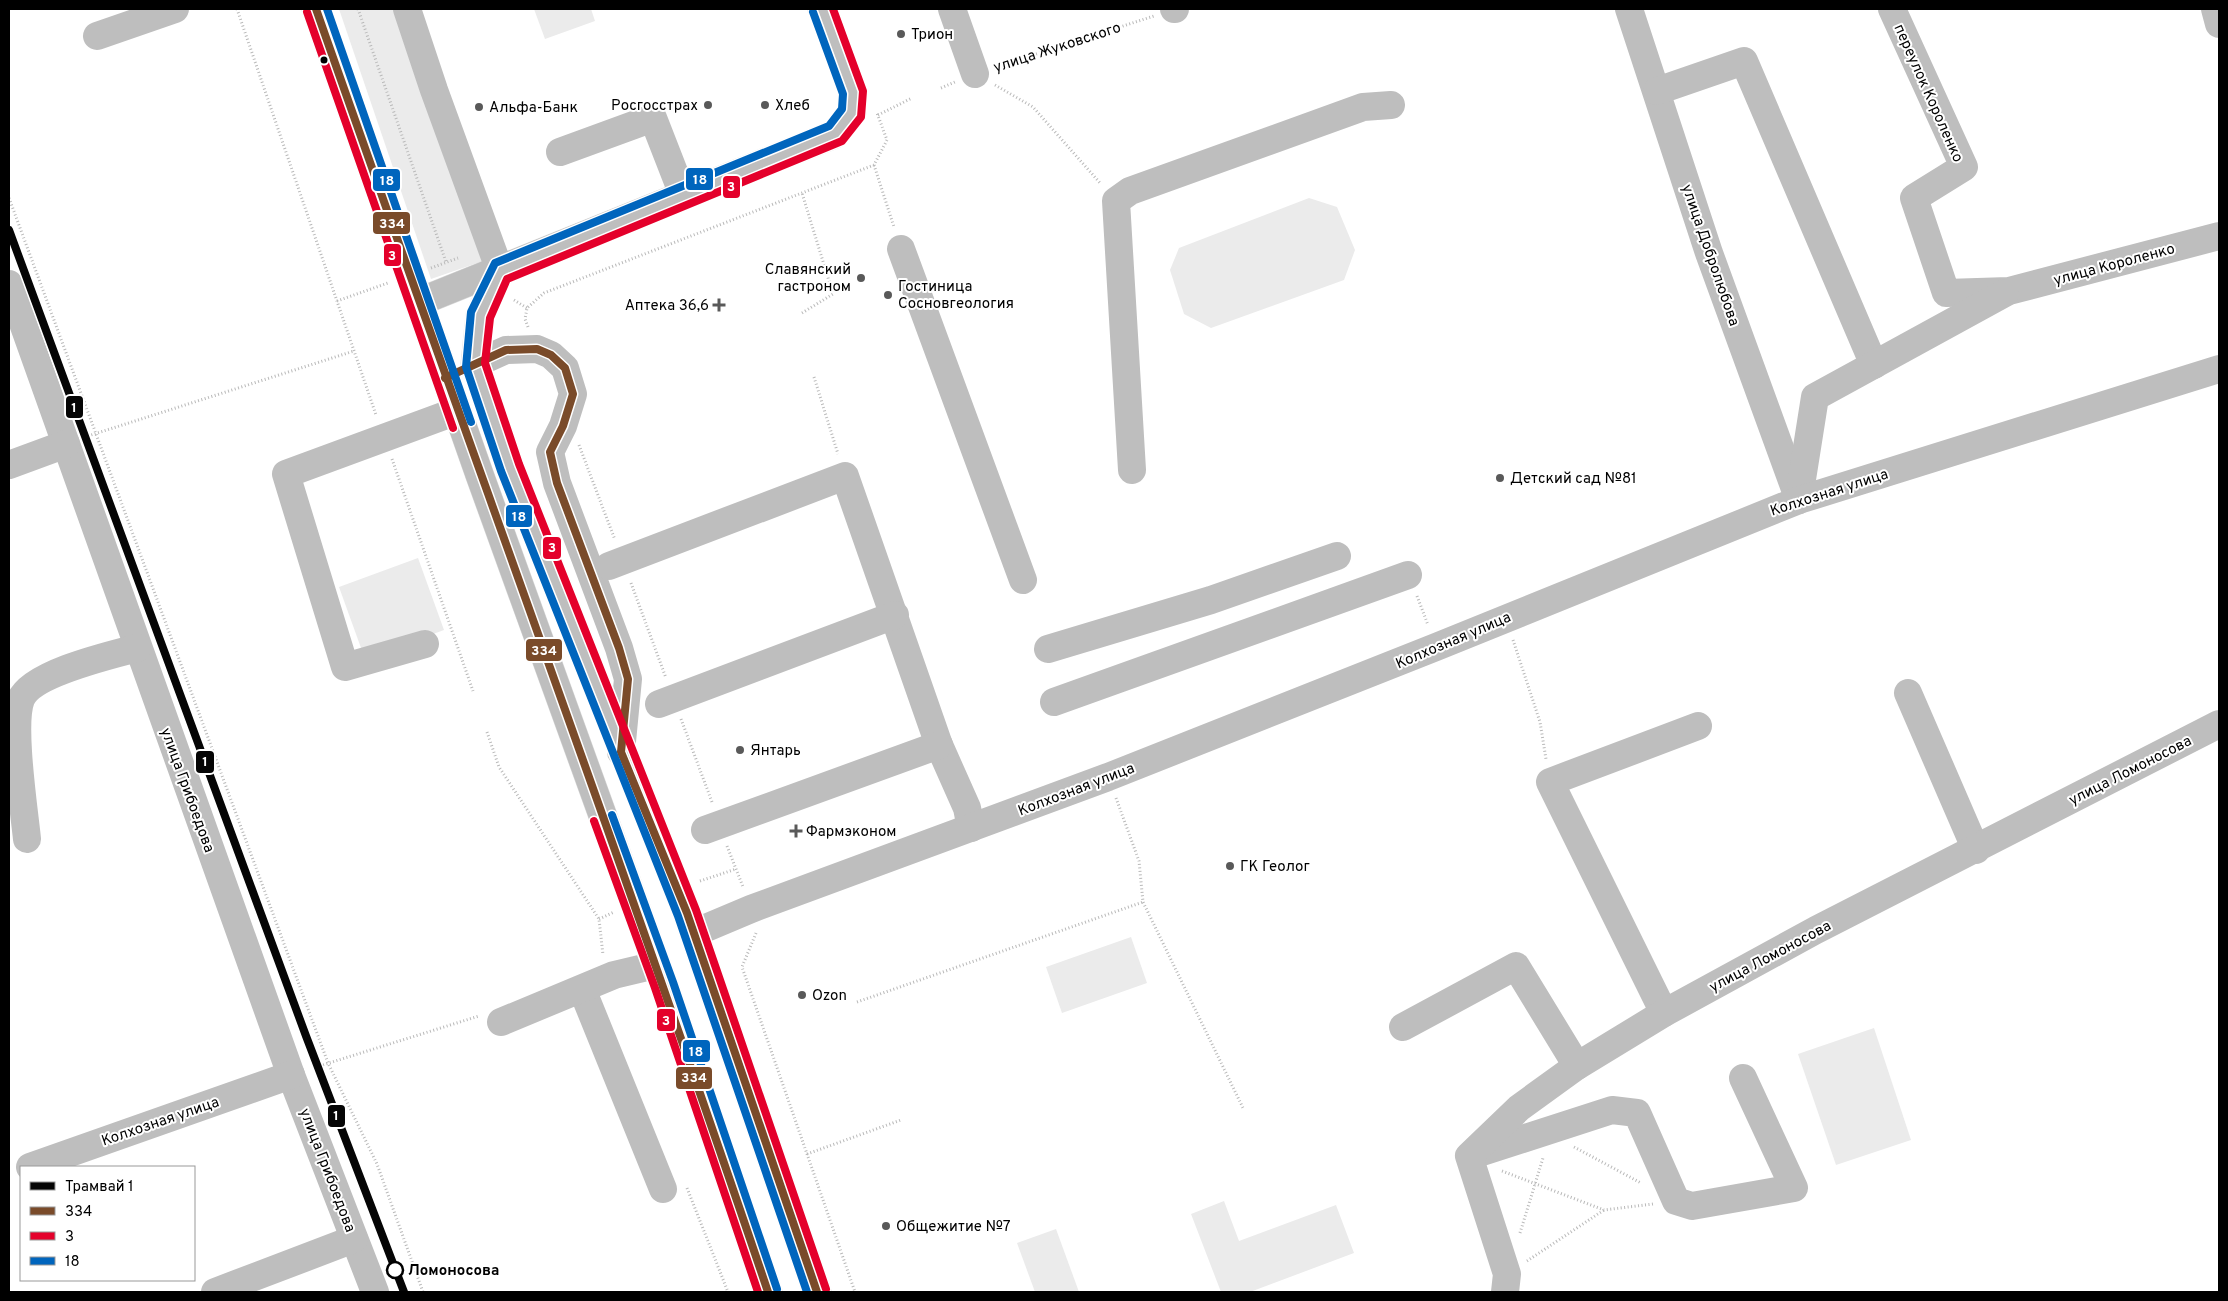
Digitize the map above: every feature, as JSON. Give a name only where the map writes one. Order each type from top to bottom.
[{"type":"street","points":[[97,36],[175,9]]},
{"type":"street","points":[[316,9],[445,378],[656,964],[768,1292]]},
{"type":"street","points":[[407,9],[496,258],[480,315],[475,364],[510,467],[694,933],[817,1292]]},
{"type":"street","points":[[418,302],[496,258],[683,195],[835,134],[868,111],[854,92],[822,9]]},
{"type":"street","points":[[952,9],[975,74]]},
{"type":"street","name":"улица Добролюбова","points":[[1629,9],[1709,253],[1799,500]]},
{"type":"street","name":"переулок Короленко","points":[[1892,9],[1964,167],[1914,198],[1946,292],[2009,291]]},
{"type":"street","points":[[2214,9],[2219,24]]},
{"type":"street","points":[[1657,91],[1744,61],[1874,365]]},
{"type":"street","points":[[1132,470],[1116,201],[1130,191],[1307,126],[1363,107],[1392,105]]},
{"type":"street","points":[[560,152],[654,118],[683,195]]},
{"type":"street","name":"улица Короленко","points":[[2009,291],[2219,236]]},
{"type":"street","points":[[902,249],[1022,580]]},
{"type":"street","name":"улица Грибоедова","points":[[9,284],[137,648],[291,1075],[375,1292]]},
{"type":"street","points":[[1799,500],[1815,397],[2009,291]]},
{"type":"street","points":[[445,378],[506,350],[538,349],[551,355],[565,368],[573,394],[550,452],[557,483],[619,648],[628,679],[621,752]]},
{"type":"street","name":"Колхозная улица","points":[[694,933],[751,909],[1108,777],[1799,500],[2219,370]]},
{"type":"street","points":[[426,644],[345,667],[286,474],[457,411]]},
{"type":"street","points":[[9,465],[66,444]]},
{"type":"street","points":[[480,476],[483,464],[492,460],[502,460],[510,467]]},
{"type":"street","points":[[616,563],[845,476],[939,745],[967,808],[971,828]]},
{"type":"street","points":[[1048,649],[1211,600],[1337,556]]},
{"type":"street","points":[[1054,702],[1408,575]]},
{"type":"street","points":[[667,702],[895,615]]},
{"type":"street","points":[[27,839],[18,727],[21,698],[38,682],[69,668],[137,648]]},
{"type":"street","points":[[1908,693],[1976,850]]},
{"type":"street","name":"улица Ломоносова","points":[[1469,1156],[1520,1108],[1577,1066],[1664,1013],[1816,930],[1976,850],[2219,724]]},
{"type":"street","points":[[1664,1013],[1550,782],[1698,726]]},
{"type":"street","points":[[712,827],[939,745]]},
{"type":"street","points":[[491,1019],[582,989],[614,975],[656,964]]},
{"type":"street","points":[[1403,1027],[1516,966],[1577,1066]]},
{"type":"street","points":[[582,989],[663,1189]]},
{"type":"street","name":"Колхозная улица","points":[[33,1166],[291,1075]]},
{"type":"street","points":[[1506,1283],[1469,1156],[1612,1110],[1637,1113],[1676,1201],[1692,1206],[1794,1188],[1743,1078]]},
{"type":"street","points":[[215,1292],[354,1239]]},
{"type":"path","points":[[237,9],[473,691]]},
{"type":"path","points":[[358,9],[446,262]]},
{"type":"path","name":"улица Жуковского","points":[[941,88],[975,74],[1174,9]]},
{"type":"path","points":[[975,74],[1033,107],[1116,201]]},
{"type":"path","points":[[538,349],[525,319],[527,308],[544,293],[874,165],[887,140],[868,111],[912,98]]},
{"type":"path","points":[[874,165],[902,249]]},
{"type":"path","points":[[802,193],[834,294],[802,313]]},
{"type":"path","points":[[9,198],[328,1063],[377,1164],[423,1292]]},
{"type":"path","points":[[427,269],[446,262],[496,258]]},
{"type":"path","points":[[337,301],[394,281]]},
{"type":"path","points":[[514,300],[527,308]]},
{"type":"path","points":[[66,444],[354,350]]},
{"type":"path","points":[[814,377],[845,476]]},
{"type":"path","points":[[567,413],[616,563],[712,827],[736,869],[751,909],[757,929],[742,967],[855,1292]]},
{"type":"path","points":[[1408,575],[1436,647]]},
{"type":"path","points":[[1505,618],[1540,722],[1550,782]]},
{"type":"path","points":[[1108,777],[1139,861],[1143,902],[1244,1110]]},
{"type":"path","points":[[698,882],[736,869]]},
{"type":"path","points":[[856,1002],[1143,902]]},
{"type":"path","points":[[599,919],[622,909]]},
{"type":"path","points":[[291,1075],[328,1063],[491,1019]]},
{"type":"path","points":[[807,1154],[902,1120]]},
{"type":"path","points":[[1518,1239],[1552,1129],[1576,1149],[1643,1184]]},
{"type":"path","points":[[1469,1156],[1535,1185],[1604,1210],[1676,1201]]},
{"type":"path","points":[[1506,1283],[1604,1210]]},
{"type":"shaded area","points":[[339,9],[397,9],[486,260],[431,279]]},
{"type":"shaded area","points":[[534,9],[591,9],[595,21],[545,39]]},
{"type":"shaded area","points":[[1309,198],[1337,207],[1355,250],[1344,280],[1211,328],[1184,314],[1170,270],[1179,248]]},
{"type":"shaded area","points":[[418,558],[444,630],[365,659],[339,587]]},
{"type":"shaded area","points":[[1131,937],[1147,983],[1062,1013],[1046,967]]},
{"type":"shaded area","points":[[1874,1028],[1911,1140],[1836,1165],[1798,1054]]},
{"type":"shaded area","points":[[1224,1201],[1239,1241],[1336,1205],[1354,1253],[1250,1292],[1221,1292],[1191,1214]]},
{"type":"shaded area","points":[[1056,1229],[1079,1292],[1035,1292],[1017,1243]]},
{"type":"tram line","name":"1","points":[[9,230],[306,1036],[404,1292]]},
{"type":"transit line","name":"334","points":[[316,9],[601,810],[768,1292]]},
{"type":"transit line","name":"18","points":[[327,9],[471,422]]},
{"type":"transit line","name":"3","points":[[826,1289],[696,910],[519,464],[485,363],[490,318],[507,279],[842,141],[861,117],[863,91],[833,9]]},
{"type":"transit line","name":"3","points":[[307,12],[453,428]]},
{"type":"transit line","name":"18","points":[[807,1292],[678,916],[501,471],[466,367],[471,312],[495,263],[829,126],[842,109],[843,94],[813,12]]},
{"type":"transit line","name":"334","points":[[445,378],[506,350],[537,349],[551,355],[565,368],[573,394],[563,426],[550,452],[557,483],[619,648],[628,679],[621,752],[687,913],[817,1292]]},
{"type":"transit line","name":"18","points":[[612,815],[673,982],[777,1289]]},
{"type":"transit line","name":"3","points":[[594,821],[655,988],[758,1292]]},
{"type":"place","name":"Трион","points":[[901,34]]},
{"type":"place","name":"Росгосстрах","points":[[708,105]]},
{"type":"place","name":"Хлеб","points":[[765,105]]},
{"type":"place","name":"Альфа-Банк","points":[[479,107]]},
{"type":"place","name":"Славянский гастроном","points":[[861,278]]},
{"type":"place","name":"Гостиница Сосновгеология","points":[[888,295]]},
{"type":"place","name":"Аптека 36,6","points":[[719,305]]},
{"type":"place","name":"Детский сад №81","points":[[1500,478]]},
{"type":"place","name":"Янтарь","points":[[740,750]]},
{"type":"place","name":"Фармэконом","points":[[796,831]]},
{"type":"place","name":"ГК Геолог","points":[[1230,866]]},
{"type":"place","name":"Ozon","points":[[802,995]]},
{"type":"place","name":"Общежитие №7","points":[[886,1226]]},
{"type":"place","name":"Ломоносова","points":[[395,1270]]}]
